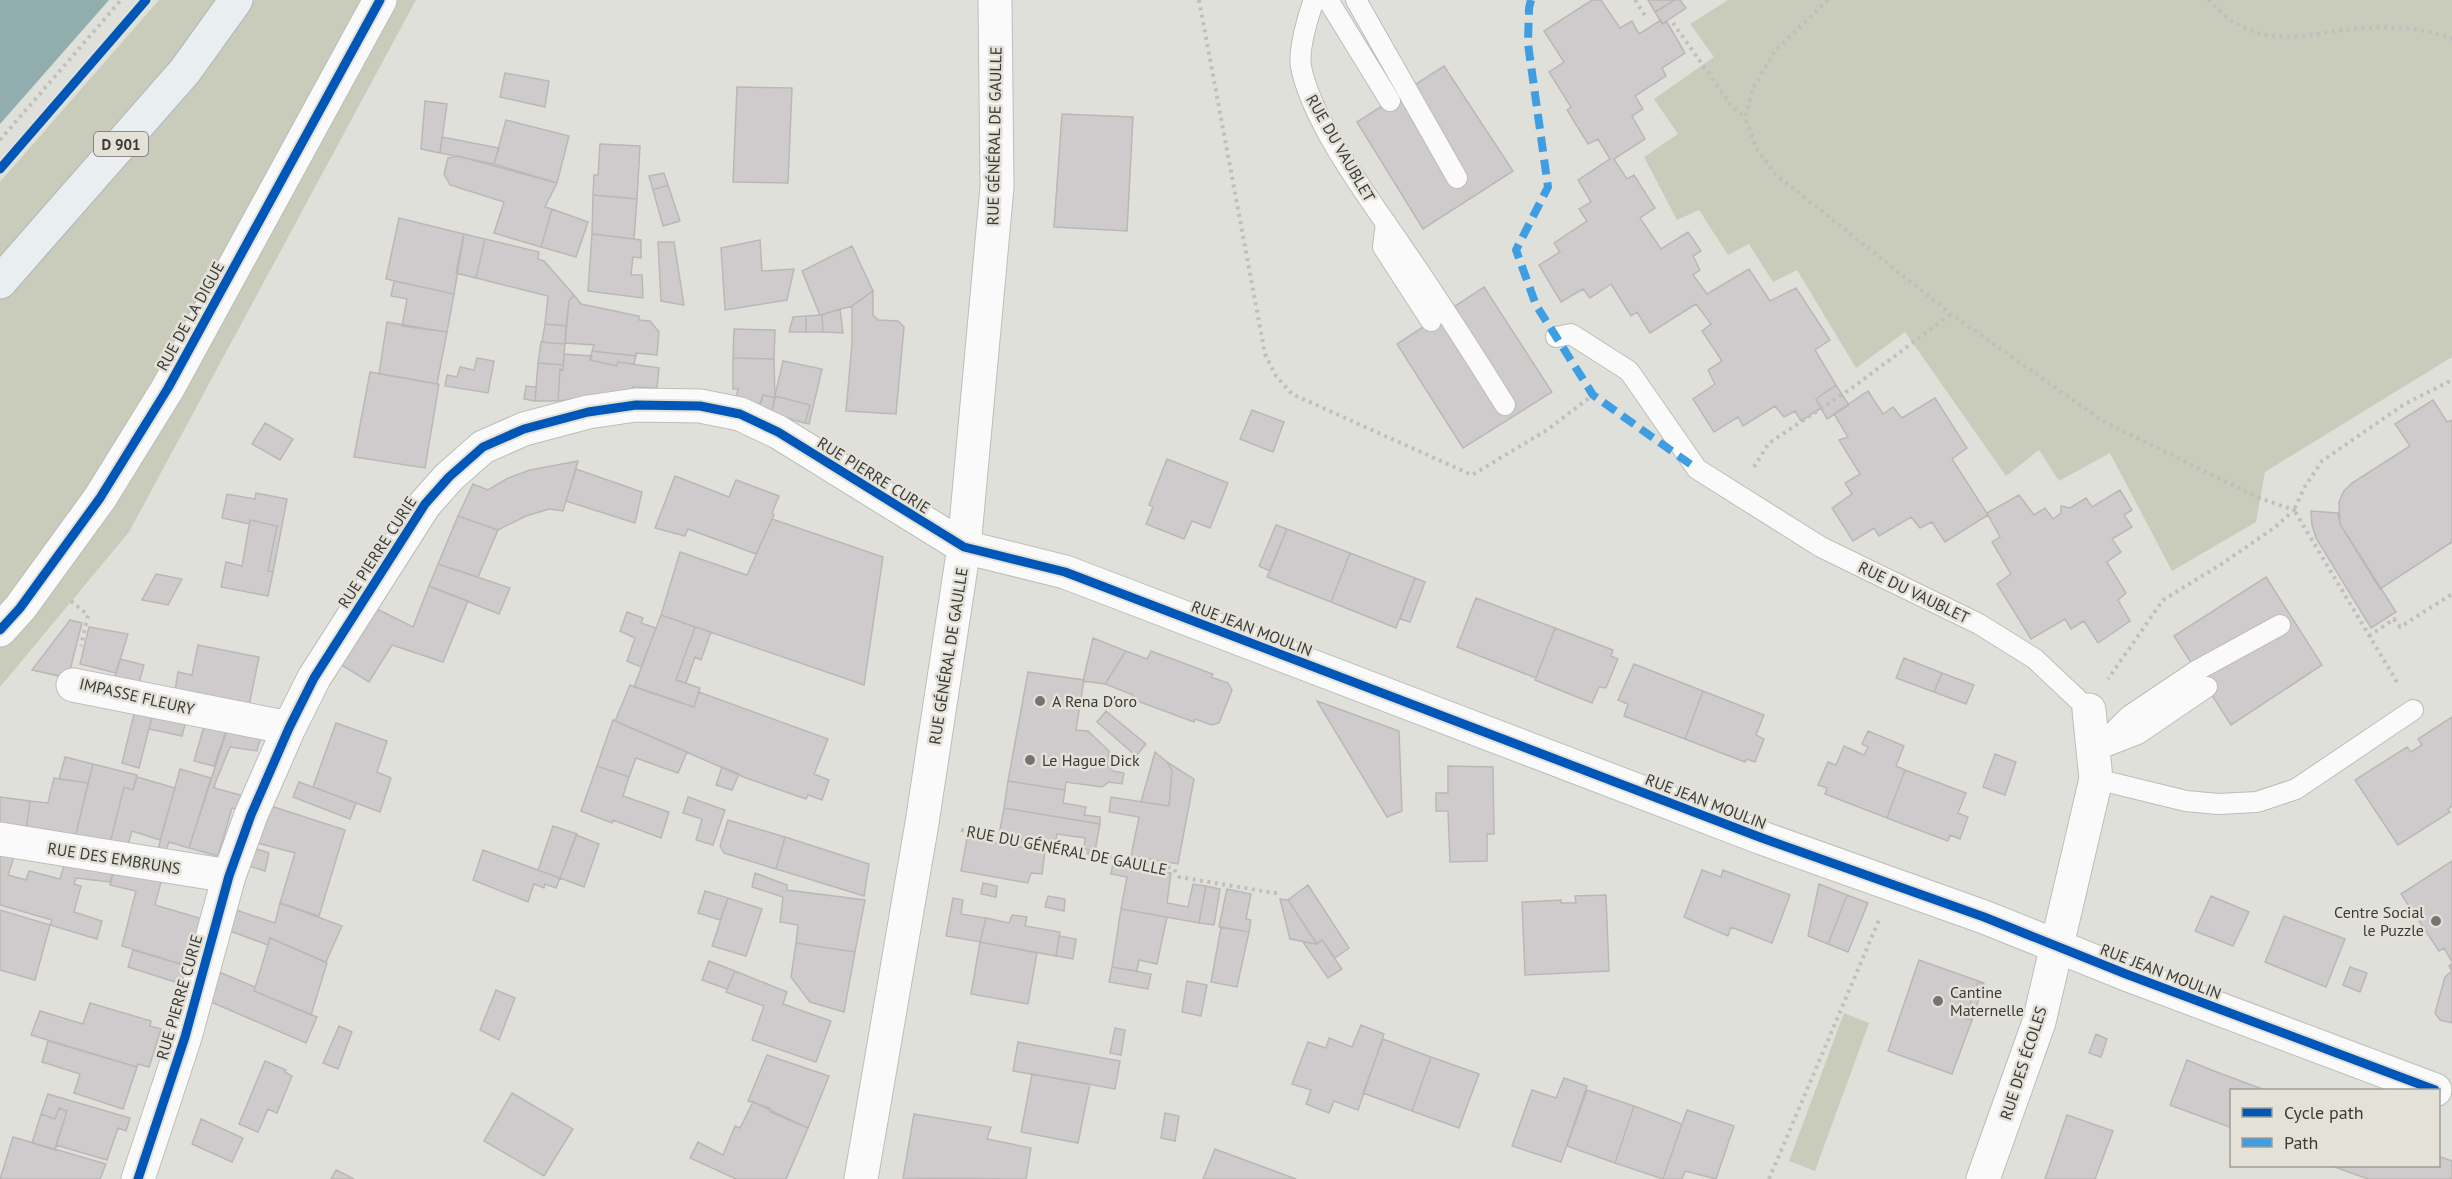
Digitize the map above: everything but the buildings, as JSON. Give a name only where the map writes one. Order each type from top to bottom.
[{"type":"main road","name":"D 901","points":[[0,282],[185,71],[236,0]]},
{"type":"street","name":"RUE DE LA DIGUE","points":[[0,630],[20,608],[100,498],[168,388],[380,0]]},
{"type":"street","name":"RUE GÉNÉRAL DE GAULLE","points":[[862,1171],[922,823],[964,547],[997,187],[995,0]]},
{"type":"street","name":"RUE PIERRE CURIE","points":[[138,1179],[185,1037],[229,876],[251,815],[289,728],[314,678],[425,504],[449,477],[483,447],[524,429],[588,412],[636,405],[710,408],[740,414],[778,432],[964,547]]},
{"type":"street","name":"RUE JEAN MOULIN","points":[[964,547],[1065,572],[1762,838],[1894,884],[2432,1089]]},
{"type":"street","name":"IMPASSE FLEURY","points":[[73,685],[289,728]]},
{"type":"street","points":[[2056,946],[2095,765],[2089,710]]},
{"type":"street","name":"RUE DES EMBRUNS","points":[[0,839],[229,876]]},
{"type":"street","name":"RUE DES ÉCOLES","points":[[1983,1179],[2039,1022],[2056,946]]},
{"type":"lane","name":"RUE DU VAUBLET","points":[[1314,0],[1300,63],[1310,99],[1348,165],[1447,312],[1505,405]]},
{"type":"lane","points":[[1328,0],[1390,101]]},
{"type":"lane","points":[[1356,0],[1456,178]]},
{"type":"lane","points":[[1386,223],[1383,247],[1431,321]]},
{"type":"lane","name":"RUE DU VAUBLET","points":[[1556,337],[1571,334],[1629,370],[1697,469],[1821,548],[1979,624],[2035,659],[2089,710]]},
{"type":"lane","points":[[2095,765],[2128,716],[2196,672],[2280,625]]},
{"type":"lane","points":[[2095,765],[2207,687]]},
{"type":"lane","points":[[2095,765],[2186,801],[2218,804],[2257,802],[2296,789],[2413,710]]},
{"type":"path","points":[[0,140],[121,0]]},
{"type":"path","points":[[1199,0],[1265,354],[1276,376],[1292,394],[1472,475],[1547,430],[1593,395]]},
{"type":"path","points":[[1635,0],[1646,17]]},
{"type":"path","points":[[1745,118],[1753,88],[1775,51],[1828,0]]},
{"type":"path","points":[[2208,0],[2233,21],[2258,33],[2282,38],[2309,37],[2361,28],[2388,28],[2416,29],[2452,39]]},
{"type":"path","points":[[1673,23],[1731,105],[1745,118],[1757,149],[1775,174],[1951,314],[2103,421],[2259,498],[2294,510],[2413,710]]},
{"type":"path","points":[[1738,495],[1769,443],[1852,388],[1951,314]]},
{"type":"path","points":[[2089,710],[2124,654],[2163,600],[2274,528],[2294,510],[2304,488],[2322,461],[2403,405],[2452,380]]},
{"type":"path","points":[[2369,636],[2394,619],[2400,627],[2452,594]]},
{"type":"path","points":[[1769,1179],[1894,884]]},
{"type":"green space","points":[[159,0],[416,0],[129,532],[0,687],[0,182]]},
{"type":"green space","points":[[1728,0],[2452,0],[2452,357],[2265,472],[2256,522],[2172,571],[2110,453],[2059,481],[2039,450],[2006,476],[1905,332],[1856,368],[1797,270],[1773,282],[1749,244],[1728,255],[1699,210],[1677,220],[1644,157],[1678,134],[1654,99],[1714,57],[1690,24]]},
{"type":"green space","points":[[1844,1013],[1869,1023],[1815,1171],[1789,1161]]},
{"type":"water","points":[[0,0],[109,0],[0,124]]},
{"type":"marked path","points":[[1531,0],[1528,44],[1548,187],[1516,250],[1536,305],[1593,395],[1697,469]]},
{"type":"cycle path","points":[[0,169],[146,0]]},
{"type":"cycle path","points":[[0,630],[20,608],[100,498],[168,388],[380,0]]},
{"type":"cycle path","points":[[138,1179],[185,1037],[229,876],[251,815],[289,728],[314,678],[425,504],[449,477],[483,447],[524,429],[588,412],[636,405],[700,406],[740,414],[778,432],[964,547],[1065,572],[1762,838],[1984,917],[2126,974],[2432,1089]]},
{"type":"place","name":"A Rena D'oro","points":[[1040,701]]},
{"type":"place","name":"Le Hague Dick","points":[[1030,760]]},
{"type":"place","name":"Centre Social le Puzzle","points":[[2436,921]]},
{"type":"place","name":"Cantine Maternelle","points":[[1938,1001]]}]
